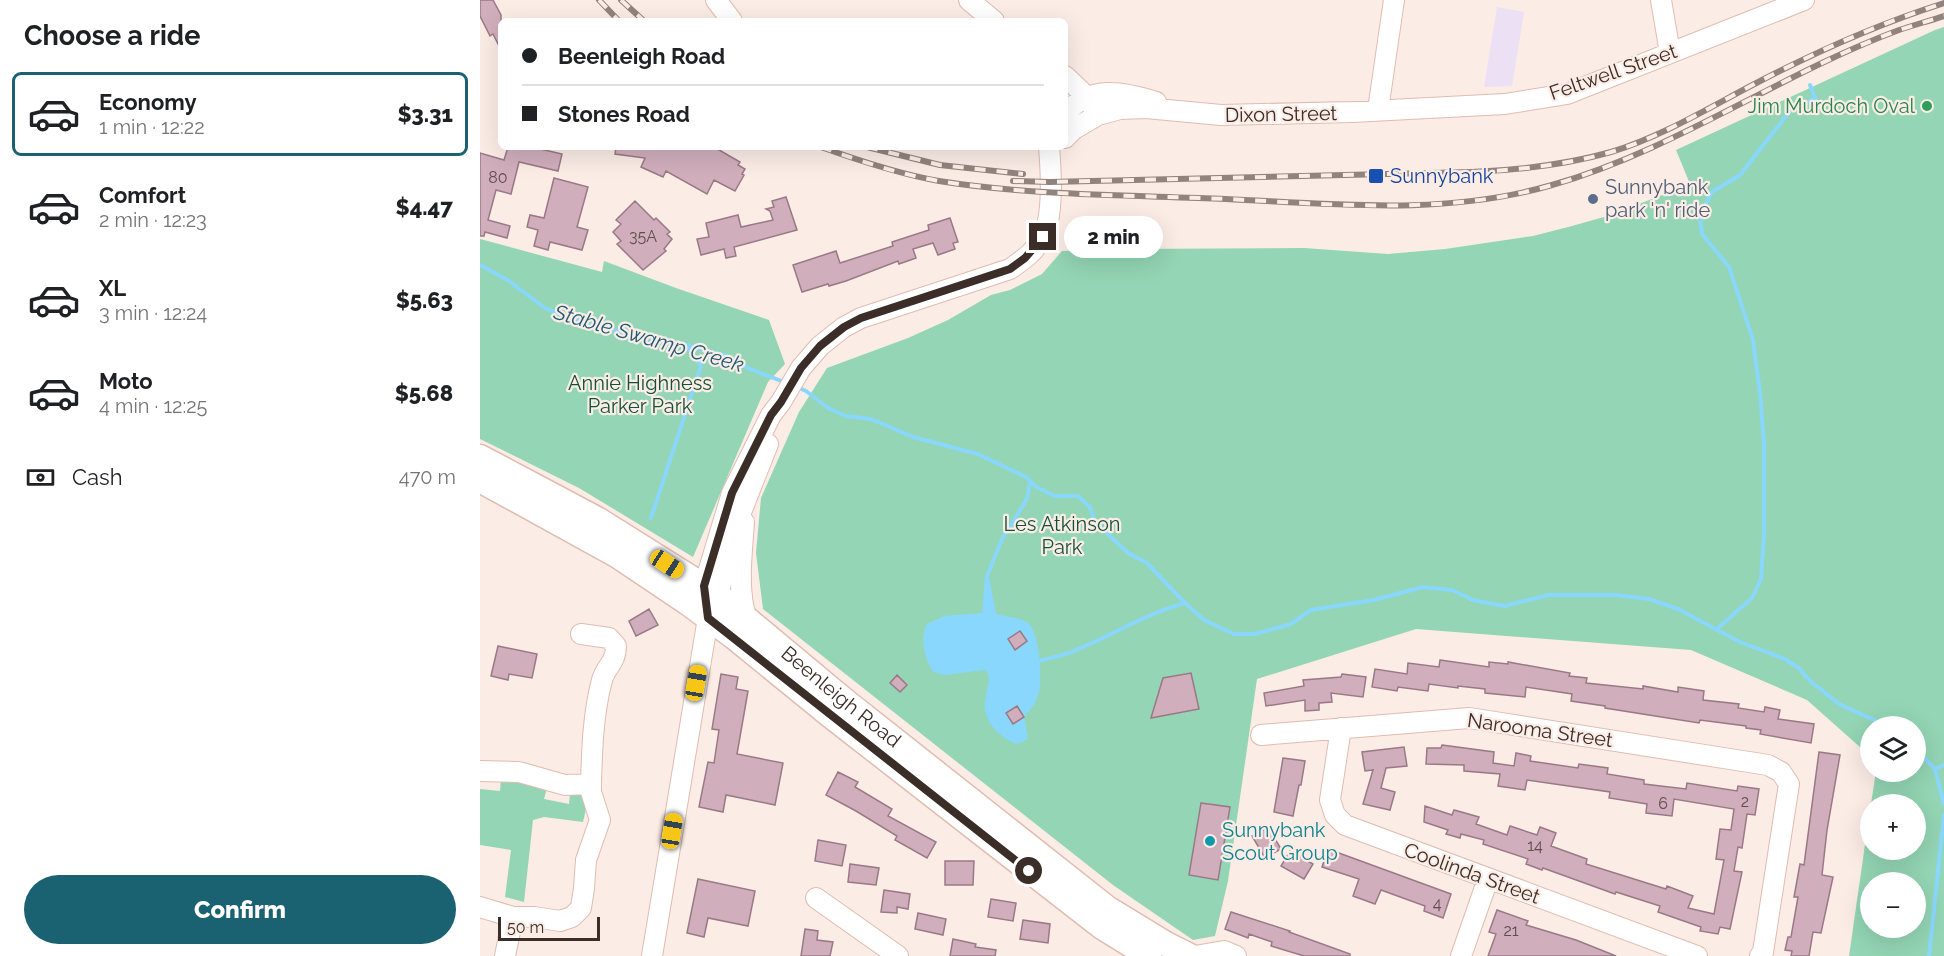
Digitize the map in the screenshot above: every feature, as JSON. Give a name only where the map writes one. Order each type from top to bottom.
[{"type":"main road","name":"Beenleigh Road","points":[[480,457],[597,519],[711,591],[746,617],[844,700],[1107,908],[1190,956]]},
{"type":"main road","name":"Beenleigh Road","points":[[480,480],[618,555],[708,618],[1102,927],[1149,956]]},
{"type":"street","points":[[716,0],[730,18]]},
{"type":"street","points":[[969,0],[990,18]]},
{"type":"street","points":[[1378,110],[1394,0]]},
{"type":"street","points":[[1661,0],[1670,53]]},
{"type":"street","name":"Feltwell Street","points":[[1378,110],[1505,104],[1567,94],[1670,53],[1765,7],[1804,0]]},
{"type":"street","points":[[1068,79],[1088,97],[1098,115]]},
{"type":"street","name":"Dixon Street","points":[[1088,97],[1112,92],[1128,94],[1184,111]]},
{"type":"street","points":[[1070,112],[1088,97]]},
{"type":"street","name":"Dixon Street","points":[[1070,112],[1098,115],[1146,108],[1221,115],[1378,110]]},
{"type":"street","points":[[652,956],[711,591],[732,493],[771,415],[801,368],[820,346],[844,327],[861,318],[1010,269],[1025,258],[1043,237],[1047,227],[1053,153]]},
{"type":"street","points":[[711,591],[777,420],[781,402]]},
{"type":"street","points":[[746,502],[741,589],[746,617]]},
{"type":"street","points":[[480,907],[513,917],[560,921],[572,917],[581,908],[585,860],[600,820],[591,792],[592,741],[603,677],[616,657],[616,646],[609,638],[581,634]]},
{"type":"street","name":"Narooma Street","points":[[1261,735],[1468,718],[1768,765],[1781,772],[1789,784],[1763,952],[1760,956]]},
{"type":"street","name":"Coolinda Street","points":[[1341,728],[1329,800],[1335,815],[1345,825],[1696,956]]},
{"type":"street","points":[[480,771],[519,772],[565,785],[591,784]]},
{"type":"street","points":[[1461,956],[1488,879]]},
{"type":"street","points":[[816,898],[898,956]]},
{"type":"street","points":[[506,956],[513,917]]},
{"type":"street","points":[[1195,956],[1224,951],[1236,956]]},
{"type":"shaded area","points":[[1497,7],[1524,12],[1512,86],[1484,87]]},
{"type":"green space","name":"Les Atkinson Park","points":[[1944,27],[1944,956],[1849,956],[1860,880],[1860,938],[1926,938],[1926,872],[1861,872],[1863,860],[1926,860],[1926,794],[1873,794],[1874,782],[1926,782],[1926,716],[1860,716],[1860,747],[1807,700],[1691,650],[1416,629],[1257,679],[1228,881],[1215,936],[1193,940],[1113,885],[763,609],[756,553],[761,498],[799,412],[827,368],[908,338],[948,320],[991,295],[1010,290],[1042,274],[1062,251],[1304,248],[1388,254],[1445,249],[1533,236],[1611,215],[1690,184],[1676,150]]},
{"type":"green space","name":"Annie Highness Parker Park","points":[[480,239],[602,272],[604,261],[769,320],[785,364],[768,382],[693,557],[579,488],[480,439]]},
{"type":"green space","points":[[501,778],[547,788],[544,799],[569,804],[570,793],[582,795],[586,809],[583,822],[544,817],[533,820],[524,902],[505,897],[511,850],[480,845],[480,789],[500,791]]},
{"type":"water","points":[[985,576],[989,576],[996,614],[1017,618],[1028,623],[1038,645],[1039,692],[1033,706],[1024,717],[1028,738],[1016,744],[997,731],[985,712],[989,681],[987,672],[984,670],[945,675],[933,672],[924,648],[923,636],[927,624],[944,616],[982,613]]},
{"type":"building","points":[[480,0],[493,0],[501,15],[501,18],[498,18],[498,44],[493,34],[490,36],[480,16]]},
{"type":"building","points":[[507,150],[545,150],[562,154],[558,171],[519,162],[511,194],[496,190],[488,220],[510,226],[507,238],[485,232],[484,236],[480,236],[480,153],[504,160]]},
{"type":"building","points":[[616,150],[719,150],[740,162],[738,165],[745,169],[735,191],[714,180],[707,194],[666,171],[663,177],[641,167],[645,158],[615,154]]},
{"type":"building","points":[[554,178],[588,187],[577,227],[588,230],[582,250],[550,242],[548,250],[534,246],[538,230],[527,227],[530,215],[544,218]]},
{"type":"building","points":[[786,197],[797,230],[734,247],[736,256],[726,258],[724,249],[701,255],[697,239],[709,237],[706,223],[738,215],[741,227],[773,220],[770,211],[766,209],[774,207],[772,201]]},
{"type":"building","points":[[635,201],[670,232],[667,234],[672,239],[664,249],[666,251],[643,270],[617,244],[621,241],[613,232],[621,224],[616,220]]},
{"type":"building","points":[[950,218],[958,242],[953,243],[955,249],[938,255],[933,243],[913,249],[916,258],[899,264],[898,261],[846,281],[802,292],[793,265],[836,251],[840,263],[893,246],[892,242],[929,230],[928,225]]},
{"type":"building","points":[[649,609],[658,625],[636,636],[629,621]]},
{"type":"building","points":[[1020,631],[1027,641],[1015,650],[1008,639]]},
{"type":"building","points":[[498,646],[537,654],[532,678],[509,674],[508,680],[491,676]]},
{"type":"building","points":[[1440,660],[1489,667],[1489,662],[1508,664],[1508,662],[1570,673],[1569,676],[1587,678],[1586,683],[1643,689],[1643,686],[1678,692],[1678,687],[1704,691],[1703,700],[1739,704],[1738,708],[1764,712],[1765,707],[1780,710],[1778,719],[1814,724],[1811,743],[1760,734],[1761,730],[1746,728],[1746,726],[1700,720],[1699,723],[1605,708],[1605,706],[1571,701],[1572,694],[1526,687],[1525,697],[1485,693],[1485,689],[1429,684],[1428,691],[1398,687],[1397,691],[1372,687],[1375,669],[1407,674],[1408,663],[1439,667]]},
{"type":"building","points":[[1191,673],[1199,709],[1151,718],[1163,678]]},
{"type":"building","points":[[721,674],[738,677],[736,689],[748,691],[737,754],[783,763],[775,805],[726,795],[723,812],[699,807],[708,762],[714,763],[719,730],[712,729]]},
{"type":"building","points":[[1342,674],[1366,677],[1363,697],[1331,693],[1332,702],[1319,703],[1319,710],[1305,711],[1305,700],[1266,706],[1264,693],[1304,686],[1303,680],[1341,677]]},
{"type":"building","points":[[897,675],[907,685],[900,692],[890,683]]},
{"type":"building","points":[[1017,706],[1024,717],[1013,724],[1006,713]]},
{"type":"building","points":[[1442,745],[1494,752],[1493,763],[1514,766],[1516,753],[1531,756],[1530,761],[1578,768],[1579,764],[1608,768],[1607,774],[1644,780],[1644,784],[1686,789],[1687,783],[1737,791],[1738,786],[1759,789],[1755,815],[1747,814],[1742,848],[1738,847],[1734,871],[1742,872],[1730,929],[1720,927],[1718,934],[1700,931],[1701,927],[1658,912],[1660,906],[1616,892],[1615,894],[1543,868],[1542,870],[1526,864],[1528,859],[1483,844],[1484,840],[1461,834],[1460,838],[1446,834],[1448,830],[1424,822],[1425,806],[1452,815],[1454,810],[1479,817],[1476,824],[1507,835],[1510,826],[1537,835],[1540,827],[1556,833],[1551,846],[1587,859],[1586,864],[1666,889],[1667,886],[1693,896],[1688,908],[1714,914],[1724,860],[1716,859],[1720,829],[1731,830],[1734,809],[1674,799],[1672,816],[1646,813],[1647,804],[1609,798],[1610,792],[1527,780],[1525,790],[1498,786],[1500,774],[1464,771],[1464,765],[1426,764],[1427,748],[1441,748]]},
{"type":"building","points":[[1404,747],[1407,766],[1386,768],[1381,788],[1395,792],[1390,810],[1363,804],[1373,770],[1365,771],[1362,752]]},
{"type":"building","points":[[1819,752],[1840,755],[1822,875],[1833,877],[1821,933],[1813,932],[1809,956],[1791,956],[1792,951],[1785,950],[1788,937],[1791,937],[1798,897],[1794,897],[1800,864],[1804,865]]},
{"type":"building","points":[[1283,758],[1305,761],[1293,816],[1274,812]]},
{"type":"building","points":[[838,772],[858,782],[855,787],[892,809],[888,816],[936,842],[927,858],[895,840],[897,836],[826,795]]},
{"type":"building","name":"Sunnybank Scout Group","points":[[1201,803],[1230,807],[1218,880],[1189,875]]},
{"type":"building","points":[[1268,827],[1281,849],[1265,858],[1252,836]]},
{"type":"building","points":[[818,840],[846,845],[842,866],[815,861]]},
{"type":"building","points":[[1328,849],[1451,894],[1443,918],[1424,911],[1425,906],[1381,890],[1375,904],[1353,896],[1359,879],[1322,867]]},
{"type":"building","points":[[1290,851],[1313,864],[1304,879],[1281,866]]},
{"type":"building","points":[[945,861],[974,861],[973,885],[945,885]]},
{"type":"building","points":[[850,864],[879,868],[876,885],[848,882]]},
{"type":"building","points":[[698,879],[755,891],[748,926],[708,918],[704,937],[687,933]]},
{"type":"building","points":[[884,890],[910,894],[908,909],[897,907],[897,913],[881,912]]},
{"type":"building","points":[[991,899],[1016,903],[1013,921],[988,917]]},
{"type":"building","points":[[1497,910],[1528,921],[1526,925],[1576,940],[1616,956],[1488,956],[1496,934],[1489,932]]},
{"type":"building","points":[[1231,912],[1290,931],[1350,954],[1350,956],[1304,956],[1271,946],[1272,942],[1249,934],[1248,938],[1225,929]]},
{"type":"building","points":[[918,913],[946,919],[943,935],[915,929]]},
{"type":"building","points":[[1023,920],[1050,924],[1048,943],[1020,939]]},
{"type":"building","points":[[805,929],[818,931],[817,940],[833,942],[830,956],[801,956]]},
{"type":"building","points":[[953,939],[976,944],[975,947],[996,950],[995,956],[950,956]]},
{"type":"waterway","points":[[1717,629],[1752,598],[1761,579],[1764,536],[1764,444],[1753,340],[1729,267],[1702,234],[1700,215],[1712,192],[1740,175],[1790,111],[1815,98],[1810,85]]},
{"type":"waterway","name":"Stable Swamp Creek","points":[[480,265],[509,281],[545,308],[575,320],[594,327],[686,345],[727,356],[750,369],[784,382]]},
{"type":"waterway","points":[[651,518],[701,366],[686,345]]},
{"type":"waterway","name":"Stable Swamp Creek","points":[[797,387],[828,408],[846,416],[871,419],[913,437],[978,454],[1026,477],[1036,487],[1055,496],[1078,496],[1090,507],[1095,522],[1128,553],[1147,563],[1204,620],[1234,634],[1255,634],[1291,624],[1311,610],[1374,600],[1423,587],[1452,590],[1473,600],[1504,606],[1549,595],[1615,595],[1649,599],[1678,609],[1740,642],[1785,659],[1799,668],[1809,680],[1839,704],[1865,716]]},
{"type":"waterway","points":[[987,576],[1002,539],[1027,499],[1030,482]]},
{"type":"waterway","points":[[1039,661],[1071,652],[1141,619],[1185,603]]},
{"type":"waterway","name":"Stable Swamp Creek","points":[[1926,760],[1935,769],[1944,804]]},
{"type":"waterway","points":[[1935,769],[1944,765]]},
{"type":"waterway","name":"Stable Swamp Creek","points":[[1929,956],[1944,815]]},
{"type":"railway","points":[[599,0],[616,18]]},
{"type":"railway","points":[[621,0],[641,18]]},
{"type":"railway","points":[[1013,181],[1472,172],[1559,164],[1631,145],[1689,119],[1830,47],[1897,19],[1944,3]]},
{"type":"railway","points":[[830,150],[880,167],[924,178],[1011,190],[1390,206],[1472,201],[1512,195],[1597,170],[1684,132],[1855,48],[1899,30],[1944,16]]},
{"type":"railway","points":[[879,150],[940,165],[1023,174]]},
{"type":"place","name":"Jim Murdoch Oval","points":[[1927,106]]},
{"type":"place","name":"Sunnybank","points":[[1376,176]]},
{"type":"place","name":"Sunnybank park 'n' ride","points":[[1593,199]]},
{"type":"place","name":"Sunnybank Scout Group","points":[[1210,841]]},
{"type":"route","points":[[1029,871],[708,618],[704,586],[732,493],[771,415],[801,368],[820,346],[844,327],[861,318],[1010,269],[1025,258],[1043,237]]}]
